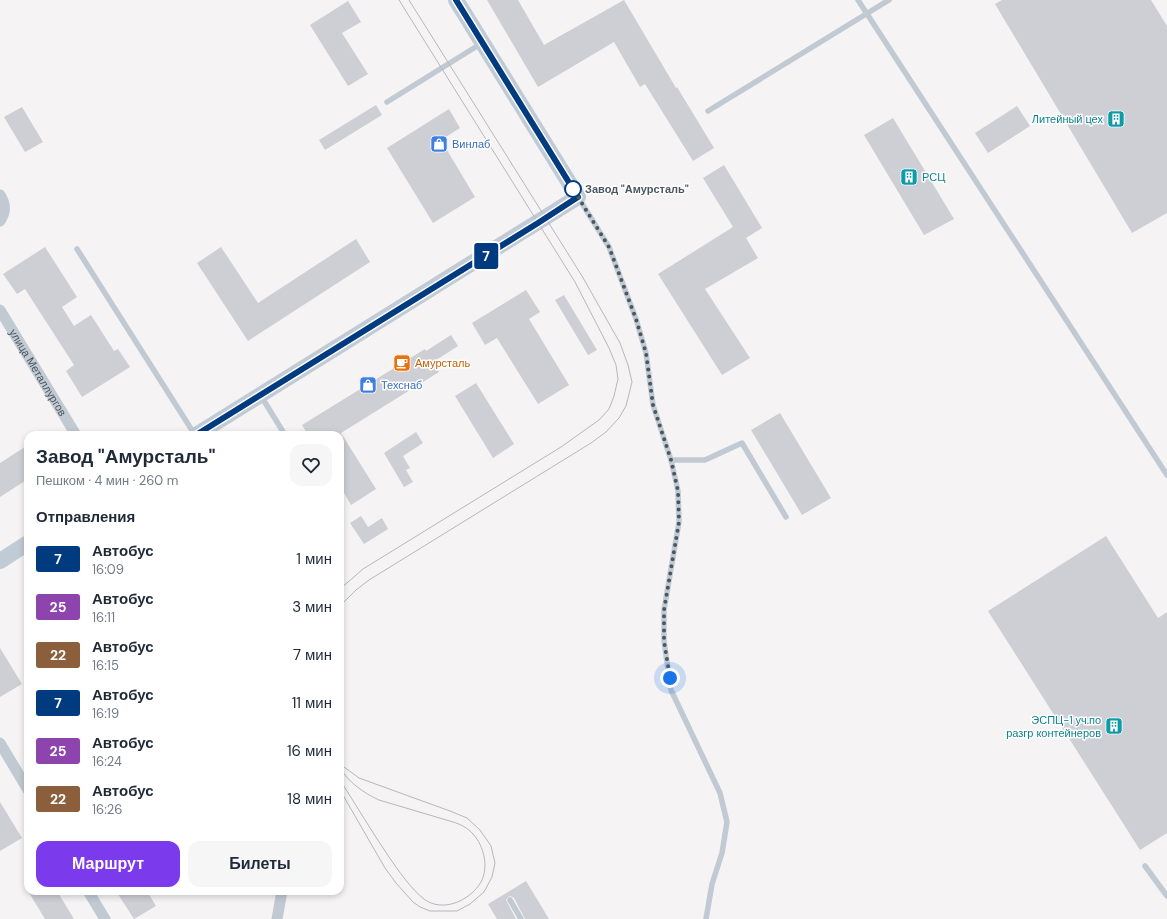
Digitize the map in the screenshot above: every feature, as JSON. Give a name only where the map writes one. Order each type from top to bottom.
[{"type":"street","points":[[203,431],[578,197],[456,0]]},
{"type":"street","points":[[0,195],[5,203],[4,215],[0,221]]},
{"type":"street","name":"улица Металлургов","points":[[0,310],[74,431]]},
{"type":"street","points":[[0,561],[24,546]]},
{"type":"street","points":[[0,744],[24,783]]},
{"type":"street","points":[[90,895],[105,919]]},
{"type":"street","points":[[277,919],[281,895]]},
{"type":"lane","points":[[858,0],[1167,475]]},
{"type":"lane","points":[[708,112],[889,0]]},
{"type":"lane","points":[[387,102],[482,42]]},
{"type":"lane","points":[[578,197],[609,247],[636,319],[646,353],[653,405],[671,460],[678,491],[679,522],[664,610],[664,641],[671,690],[720,793],[727,822],[722,853],[712,884],[706,919]]},
{"type":"lane","points":[[77,249],[193,431]]},
{"type":"lane","points":[[260,396],[282,431]]},
{"type":"lane","points":[[671,460],[705,460],[742,443],[786,517]]},
{"type":"lane","points":[[1145,866],[1167,896]]},
{"type":"lane","points":[[510,900],[521,919]]},
{"type":"building","points":[[487,0],[518,0],[544,45],[624,0],[676,88],[677,87],[714,148],[693,161],[645,84],[640,87],[614,42],[538,87]]},
{"type":"building","name":"Литейный цех","points":[[1002,0],[1151,0],[1167,26],[1167,213],[1132,233],[995,4]]},
{"type":"building","points":[[348,1],[361,22],[342,33],[368,74],[348,86],[310,25]]},
{"type":"building","points":[[376,105],[382,115],[325,150],[319,140]]},
{"type":"building","points":[[1017,106],[1030,126],[988,153],[975,133]]},
{"type":"building","points":[[22,107],[43,142],[25,152],[4,117]]},
{"type":"building","points":[[449,109],[460,128],[441,140],[475,197],[433,223],[387,148]]},
{"type":"building","name":"РСЦ","points":[[893,118],[954,219],[924,235],[864,135]]},
{"type":"building","points":[[724,165],[762,228],[746,238],[758,258],[705,289],[750,358],[722,375],[658,274],[733,227],[703,178]]},
{"type":"building","points":[[356,239],[370,262],[248,341],[197,263],[221,247],[258,303]]},
{"type":"building","points":[[45,247],[77,297],[62,307],[74,326],[91,315],[114,351],[118,349],[130,367],[82,397],[66,371],[74,365],[25,289],[17,294],[3,274]]},
{"type":"building","points":[[526,290],[540,312],[529,319],[569,385],[538,404],[497,338],[485,345],[472,323]]},
{"type":"building","points":[[564,295],[597,350],[588,355],[555,300]]},
{"type":"building","points":[[451,335],[458,346],[433,362],[439,372],[344,431],[306,431],[302,425],[425,349],[426,351]]},
{"type":"building","points":[[476,383],[514,444],[493,458],[455,396]]},
{"type":"building","points":[[780,413],[831,498],[802,515],[751,430]]},
{"type":"building","points":[[416,432],[423,443],[403,456],[410,468],[406,470],[413,482],[404,487],[384,453]]},
{"type":"building","points":[[344,438],[376,489],[351,505],[344,493]]},
{"type":"building","points":[[24,448],[24,482],[0,497],[0,463]]},
{"type":"building","points":[[361,516],[368,527],[382,518],[388,529],[364,544],[350,523]]},
{"type":"building","name":"ЭСПЦ-1 уч.по разгр контейнеров","points":[[1106,536],[1158,618],[1167,612],[1167,833],[1140,850],[988,611]]},
{"type":"building","points":[[0,648],[22,684],[0,697]]},
{"type":"building","points":[[0,802],[22,838],[0,851]]},
{"type":"building","points":[[526,881],[549,919],[525,919],[514,898],[510,896],[506,900],[516,919],[497,919],[488,904]]},
{"type":"building","points":[[30,895],[59,895],[74,919],[45,919]]},
{"type":"building","points":[[119,895],[149,895],[156,906],[134,919]]},
{"type":"tram line","points":[[344,586],[363,569],[561,447],[599,420],[609,409],[618,379],[616,365],[609,348],[575,282],[399,0]]},
{"type":"tram line","points":[[344,602],[369,580],[591,443],[606,432],[619,418],[626,406],[632,382],[620,343],[582,276],[409,0]]},
{"type":"tram line","points":[[344,767],[359,778],[467,818],[480,830],[491,846],[495,863],[492,877],[484,892],[470,904],[457,911],[430,911],[420,907],[413,902],[385,868],[344,797]]},
{"type":"tram line","points":[[344,773],[357,787],[379,800],[456,823],[464,826],[471,832],[480,844],[485,863],[485,870],[481,882],[476,889],[463,899],[447,905],[431,903],[424,899],[396,868],[344,786]]},
{"type":"bus line","name":"7","points":[[203,431],[578,197],[456,0]]},
{"type":"place","name":"Литейный цех","points":[[1116,119]]},
{"type":"place","name":"Винлаб","points":[[439,144]]},
{"type":"place","name":"РСЦ","points":[[909,177]]},
{"type":"place","name":"Завод \"Амурсталь\"","points":[[573,189]]},
{"type":"place","name":"Амурсталь","points":[[402,363]]},
{"type":"place","name":"Техснаб","points":[[368,385]]},
{"type":"place","name":"ЭСПЦ-1 уч.по разгр контейнеров","points":[[1114,726]]},
{"type":"route","points":[[573,189],[570,184],[609,247],[636,319],[646,353],[653,405],[671,460],[678,491],[679,522],[664,610],[664,641],[670,678]]}]
